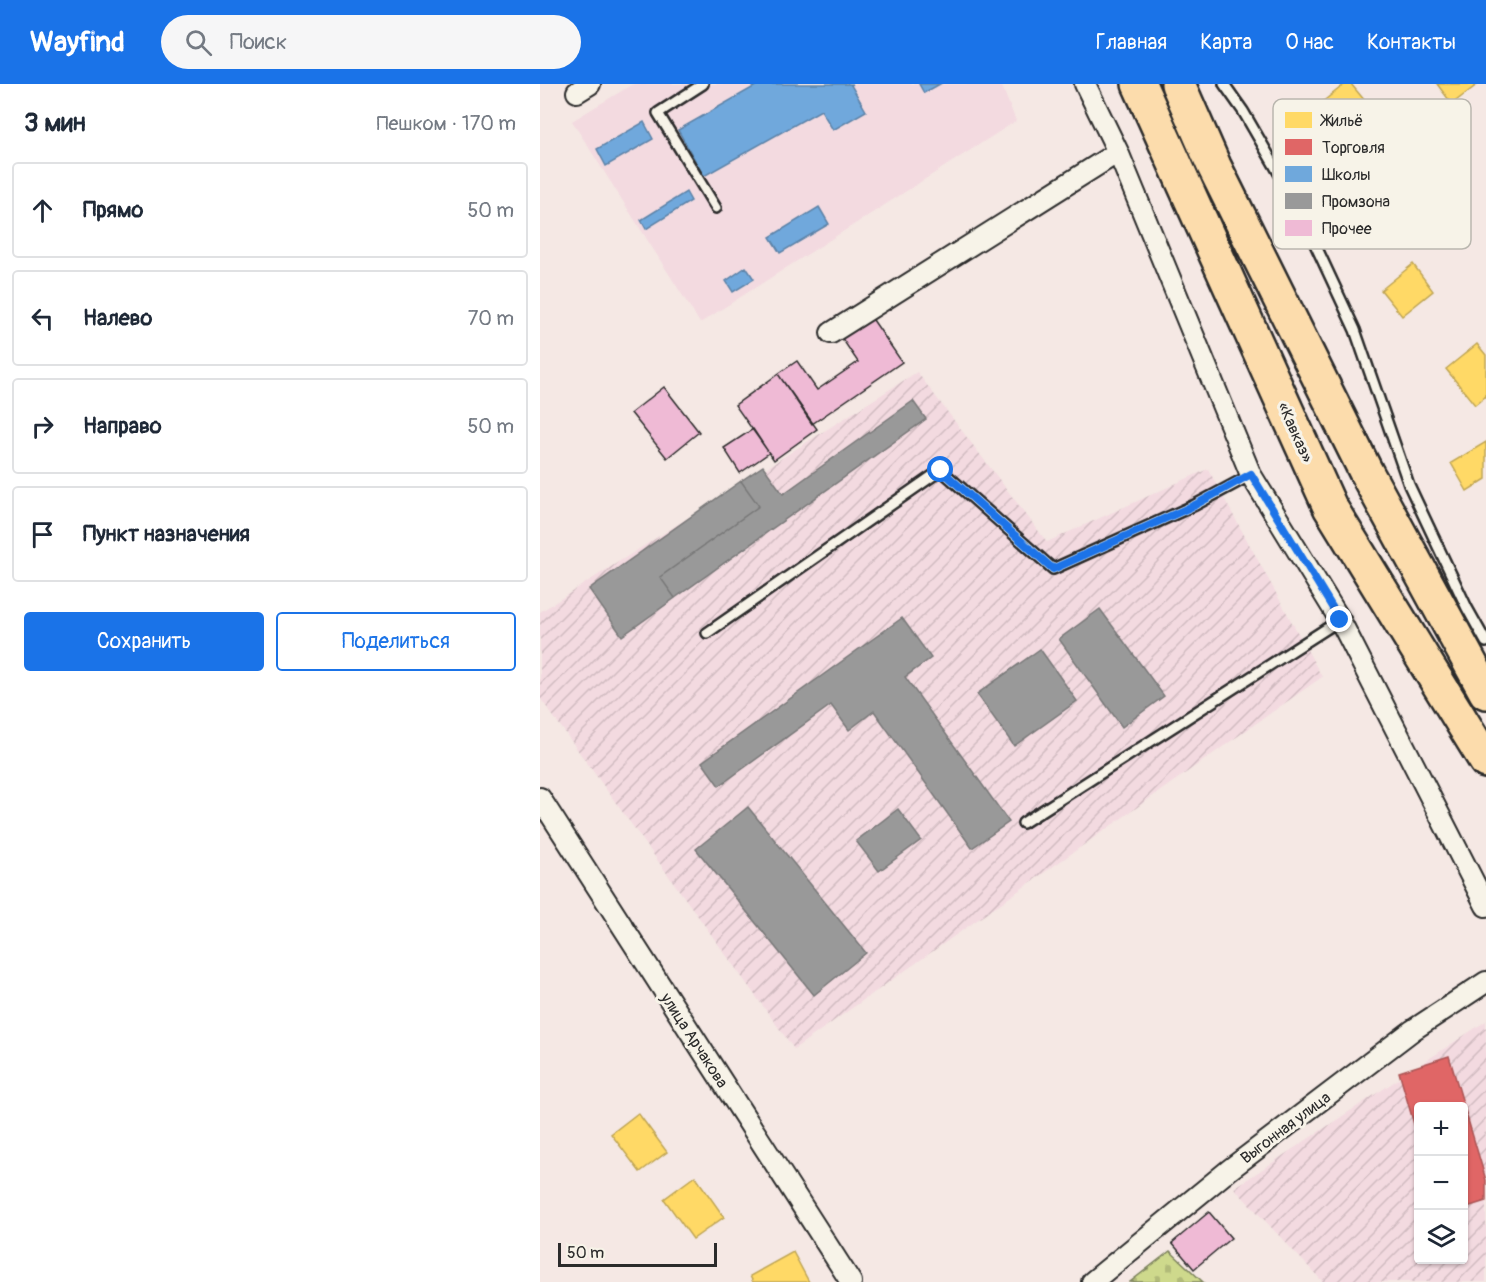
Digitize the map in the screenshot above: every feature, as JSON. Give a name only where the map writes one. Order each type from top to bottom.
[{"type":"highway","name":"«Кавказ»","points":[[1139,84],[1330,507],[1486,761]]},
{"type":"highway","points":[[1178,84],[1214,166],[1366,472],[1486,692]]},
{"type":"street","points":[[1085,84],[1118,152],[1251,474],[1340,620],[1486,906]]},
{"type":"street","points":[[831,333],[1118,152]]},
{"type":"street","name":"улица Арчакова","points":[[540,798],[851,1282]]},
{"type":"street","name":"Выгонная улица","points":[[1092,1282],[1229,1170],[1385,1051],[1486,982]]},
{"type":"lane","points":[[703,84],[658,113],[716,208]]},
{"type":"lane","points":[[1224,84],[1243,111],[1273,163]]},
{"type":"lane","points":[[1317,249],[1355,330],[1409,485],[1467,608],[1486,642]]},
{"type":"lane","points":[[707,633],[941,470],[1053,569],[1195,505],[1251,474]]},
{"type":"lane","points":[[1023,823],[1340,620]]},
{"type":"shaded area","points":[[633,84],[1001,84],[1016,121],[700,323],[572,121]]},
{"type":"shaded area","points":[[917,372],[1047,542],[1208,469],[1322,677],[794,1049],[540,698],[540,612]]},
{"type":"shaded area","points":[[1486,1021],[1486,1282],[1323,1282],[1234,1188]]},
{"type":"green space","points":[[1170,1251],[1203,1282],[1130,1282]]},
{"type":"building: Жильё","points":[[1345,84],[1351,84],[1363,99],[1326,99]]},
{"type":"building: Жильё","points":[[1437,84],[1478,84],[1458,99],[1448,99]]},
{"type":"building: Жильё","points":[[1413,264],[1433,291],[1402,316],[1381,290]]},
{"type":"building: Жильё","points":[[1477,344],[1486,355],[1486,396],[1475,405],[1446,369]]},
{"type":"building: Жильё","points":[[1486,442],[1486,479],[1467,491],[1451,463]]},
{"type":"building: Жильё","points":[[638,1113],[667,1152],[640,1172],[611,1134]]},
{"type":"building: Жильё","points":[[695,1176],[724,1217],[693,1239],[664,1199]]},
{"type":"building: Жильё","points":[[793,1252],[809,1282],[753,1282],[750,1276]]},
{"type":"building: Торговля","points":[[1449,1056],[1463,1102],[1414,1102],[1414,1124],[1399,1072]]},
{"type":"building: Торговля","points":[[1468,1119],[1486,1180],[1486,1201],[1468,1207]]},
{"type":"building: Школы","points":[[759,84],[853,84],[851,85],[866,111],[833,130],[821,110],[704,176],[678,130]]},
{"type":"building: Школы","points":[[919,84],[940,84],[924,93]]},
{"type":"building: Школы","points":[[644,122],[653,139],[606,166],[597,149]]},
{"type":"building: Школы","points":[[686,192],[691,201],[646,229],[641,220]]},
{"type":"building: Школы","points":[[819,207],[829,224],[780,253],[770,237]]},
{"type":"building: Школы","points":[[746,267],[754,279],[733,292],[726,281]]},
{"type":"building: Промзона","points":[[913,401],[926,419],[675,598],[660,577],[759,506],[741,481],[763,466],[783,494]]},
{"type":"building: Промзона","points":[[741,481],[759,506],[660,577],[675,598],[622,636],[589,589]]},
{"type":"building: Промзона","points":[[1100,609],[1164,696],[1122,727],[1059,639]]},
{"type":"building: Промзона","points":[[902,618],[931,658],[905,677],[1009,822],[972,848],[874,711],[849,730],[831,705],[719,786],[702,762]]},
{"type":"building: Промзона","points":[[1040,649],[1077,701],[1014,746],[977,694]]},
{"type":"building: Промзона","points":[[748,807],[866,953],[814,995],[696,849]]},
{"type":"building: Промзона","points":[[898,809],[921,840],[879,871],[856,841]]},
{"type":"building: Прочее","points":[[871,317],[902,362],[812,424],[778,374],[797,361],[817,390],[858,362],[841,337]]},
{"type":"building: Прочее","points":[[778,374],[817,429],[774,460],[735,405]]},
{"type":"building: Прочее","points":[[664,387],[699,432],[667,458],[631,413]]},
{"type":"building: Прочее","points":[[753,429],[769,453],[740,473],[724,448]]},
{"type":"building: Прочее","points":[[1209,1212],[1231,1238],[1194,1269],[1172,1243]]},
{"type":"route","points":[[941,470],[1053,569],[1195,505],[1251,474],[1340,620]]}]
